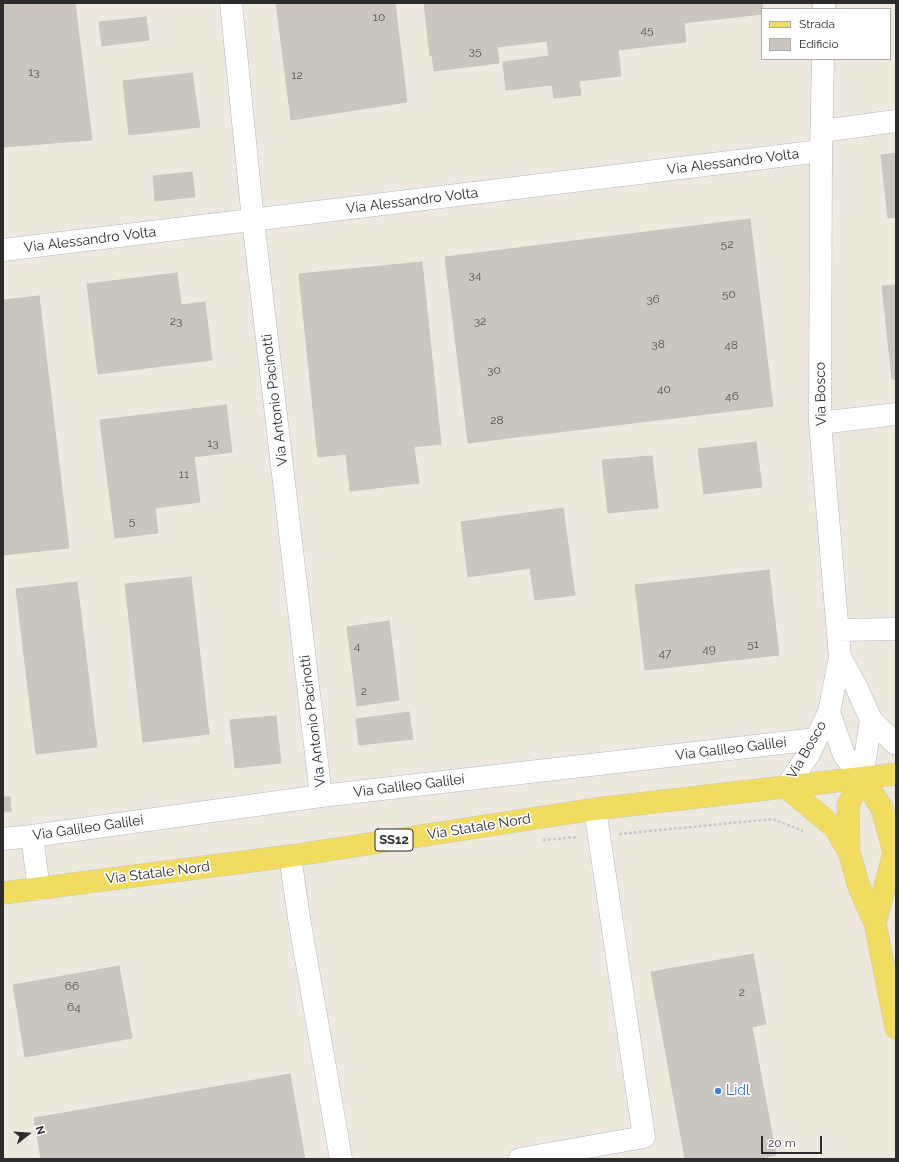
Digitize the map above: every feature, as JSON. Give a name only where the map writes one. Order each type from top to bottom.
[{"type":"main road","name":"SS12","points":[[862,778],[896,774]]},
{"type":"main road","name":"Via Statale Nord","points":[[3,893],[290,856],[595,809],[862,778]]},
{"type":"main road","points":[[875,923],[895,850],[882,808],[862,778],[848,805],[850,852],[859,887],[875,923],[896,1028]]},
{"type":"main road","points":[[786,787],[835,828],[850,852]]},
{"type":"street","name":"Via Antonio Pacinotti","points":[[230,3],[253,220],[321,796]]},
{"type":"street","name":"Via Bosco","points":[[786,787],[809,754],[828,712],[840,657],[820,423],[821,141],[823,60]]},
{"type":"street","points":[[821,141],[896,121]]},
{"type":"street","name":"Via Alessandro Volta","points":[[3,250],[253,220],[821,141]]},
{"type":"street","points":[[820,423],[896,414]]},
{"type":"street","points":[[838,630],[896,629]]},
{"type":"street","name":"Via Bosco","points":[[840,657],[856,686],[871,720],[896,744]]},
{"type":"street","name":"Via Bosco","points":[[828,712],[844,755],[862,778]]},
{"type":"street","points":[[862,778],[871,720]]},
{"type":"street","name":"Via Galileo Galilei","points":[[3,839],[321,796],[816,739]]},
{"type":"street","points":[[520,1159],[644,1137],[595,809]]},
{"type":"street","points":[[32,836],[40,889]]},
{"type":"street","points":[[290,856],[299,918],[341,1159]]},
{"type":"path","points":[[536,841],[773,819],[810,834]]},
{"type":"building","points":[[3,3],[75,3],[92,140],[3,147]]},
{"type":"building","points":[[276,3],[395,3],[407,102],[291,120]]},
{"type":"building","points":[[424,3],[762,3],[763,8],[761,8],[761,14],[684,23],[686,42],[618,50],[621,76],[579,81],[581,95],[554,98],[552,85],[506,90],[503,62],[549,56],[547,41],[497,47],[499,63],[434,71],[432,55],[430,56]]},
{"type":"building","points":[[146,17],[149,40],[102,46],[99,22]]},
{"type":"building","points":[[192,73],[200,127],[129,135],[123,81]]},
{"type":"building","points":[[896,153],[896,217],[888,218],[881,155]]},
{"type":"building","points":[[192,172],[195,197],[155,201],[153,176]]},
{"type":"building","points":[[750,219],[773,406],[468,443],[445,257]]},
{"type":"building","points":[[422,262],[441,444],[318,457],[299,274]]},
{"type":"building","points":[[177,273],[181,305],[205,302],[212,360],[98,374],[87,284]]},
{"type":"building","points":[[896,285],[896,379],[892,379],[882,286]]},
{"type":"building","points":[[39,296],[69,548],[3,555],[3,300]]},
{"type":"building","points":[[226,405],[232,452],[194,457],[200,502],[155,508],[158,533],[115,538],[100,420]]},
{"type":"building","points":[[756,442],[762,487],[704,494],[698,449]]},
{"type":"building","points":[[414,447],[419,483],[350,491],[346,454]]},
{"type":"building","points":[[652,456],[658,508],[608,513],[602,460]]},
{"type":"building","points":[[563,508],[575,595],[535,600],[530,568],[468,577],[461,522]]},
{"type":"building","points":[[769,570],[779,655],[645,670],[635,585]]},
{"type":"building","points":[[191,577],[209,734],[143,742],[125,584]]},
{"type":"building","points":[[77,582],[97,747],[36,754],[16,589]]},
{"type":"building","points":[[389,621],[399,700],[357,706],[347,627]]},
{"type":"building","points":[[409,712],[413,739],[359,745],[356,719]]},
{"type":"building","points":[[276,716],[281,763],[235,768],[230,720]]},
{"type":"building","points":[[3,797],[10,797],[11,811],[3,812]]},
{"type":"building","name":"Lidl","points":[[753,954],[766,1024],[752,1027],[776,1155],[756,1159],[685,1159],[651,972]]},
{"type":"building","points":[[119,966],[132,1038],[25,1057],[13,985]]},
{"type":"building","points":[[290,1074],[305,1159],[41,1159],[34,1118]]},
{"type":"place","name":"Lidl","points":[[718,1091]]}]
